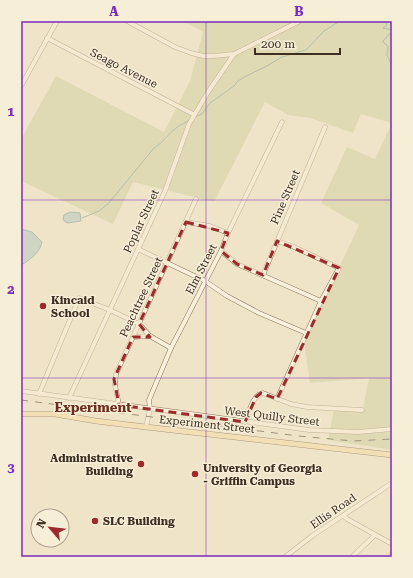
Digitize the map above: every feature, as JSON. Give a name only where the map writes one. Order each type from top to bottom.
[{"type":"main road","name":"Experiment Street","points":[[21,414],[56,414],[96,421],[392,455]]},
{"type":"street","points":[[21,86],[56,21]]},
{"type":"street","points":[[127,21],[175,47],[203,56],[234,54],[300,21]]},
{"type":"street","name":"Seago Avenue","points":[[47,38],[193,114]]},
{"type":"street","name":"Poplar Street","points":[[69,398],[165,191],[185,132],[193,114],[234,54]]},
{"type":"street","name":"Elm Street","points":[[146,427],[150,409],[149,400],[171,348],[220,252],[282,122]]},
{"type":"street","name":"Pine Street","points":[[263,275],[325,127]]},
{"type":"street","name":"Peachtree Street","points":[[119,405],[114,379],[196,199]]},
{"type":"street","points":[[186,222],[210,226],[228,233]]},
{"type":"street","points":[[277,241],[292,246],[339,268],[321,300],[277,399]]},
{"type":"street","points":[[138,249],[205,281],[227,296],[259,313],[306,333]]},
{"type":"street","points":[[220,252],[237,264],[321,300]]},
{"type":"street","points":[[39,394],[79,298],[110,310],[139,324],[150,336],[171,348]]},
{"type":"street","points":[[133,337],[150,336]]},
{"type":"street","name":"West Quilly Street","points":[[21,391],[245,422],[334,432],[375,432],[392,429]]},
{"type":"street","points":[[245,422],[256,397],[263,393],[277,399],[307,407],[362,410]]},
{"type":"street","name":"Ellis Road","points":[[285,557],[312,536],[392,483]]},
{"type":"street","points":[[344,516],[392,544]]},
{"type":"street","points":[[352,557],[375,534]]},
{"type":"highlighted area","points":[[186,222],[228,233],[221,251],[237,264],[263,275],[277,241],[339,268],[277,399],[261,393],[256,397],[245,422],[119,405],[114,379],[133,337],[150,337],[139,324]]},
{"type":"green space","points":[[184,21],[392,21],[392,123],[361,114],[353,133],[310,118],[288,115],[265,102],[214,202],[133,182],[113,224],[21,181],[21,139],[56,76],[164,132],[190,81],[203,32]]},
{"type":"green space","points":[[392,123],[392,450],[328,440],[334,409],[363,408],[369,378],[310,383],[304,343],[359,225],[321,203],[347,147],[375,159]]},
{"type":"water","points":[[70,212],[80,213],[81,221],[65,222],[63,219],[64,215]]},
{"type":"water","points":[[21,229],[32,232],[42,242],[37,252],[23,264],[21,264]]},
{"type":"waterway","points":[[195,117],[202,114],[210,103],[234,86],[238,81],[282,57],[306,50],[324,31],[340,21]]},
{"type":"waterway","points":[[385,21],[387,25],[383,28],[392,30]]},
{"type":"waterway","points":[[392,31],[383,41],[388,46],[387,55],[392,66]]},
{"type":"waterway","points":[[82,218],[99,211],[108,204],[154,148],[177,127],[188,121]]},
{"type":"railway","points":[[21,400],[298,436],[353,441],[392,439]]},
{"type":"place","name":"Kincaid School","points":[[43,306]]},
{"type":"place","name":"Administrative Building","points":[[141,464]]},
{"type":"place","name":"University of Georgia - Griffin Campus","points":[[195,474]]},
{"type":"place","name":"SLC Building","points":[[95,521]]},
{"type":"district","name":"Experiment","points":[[93,407]]}]
